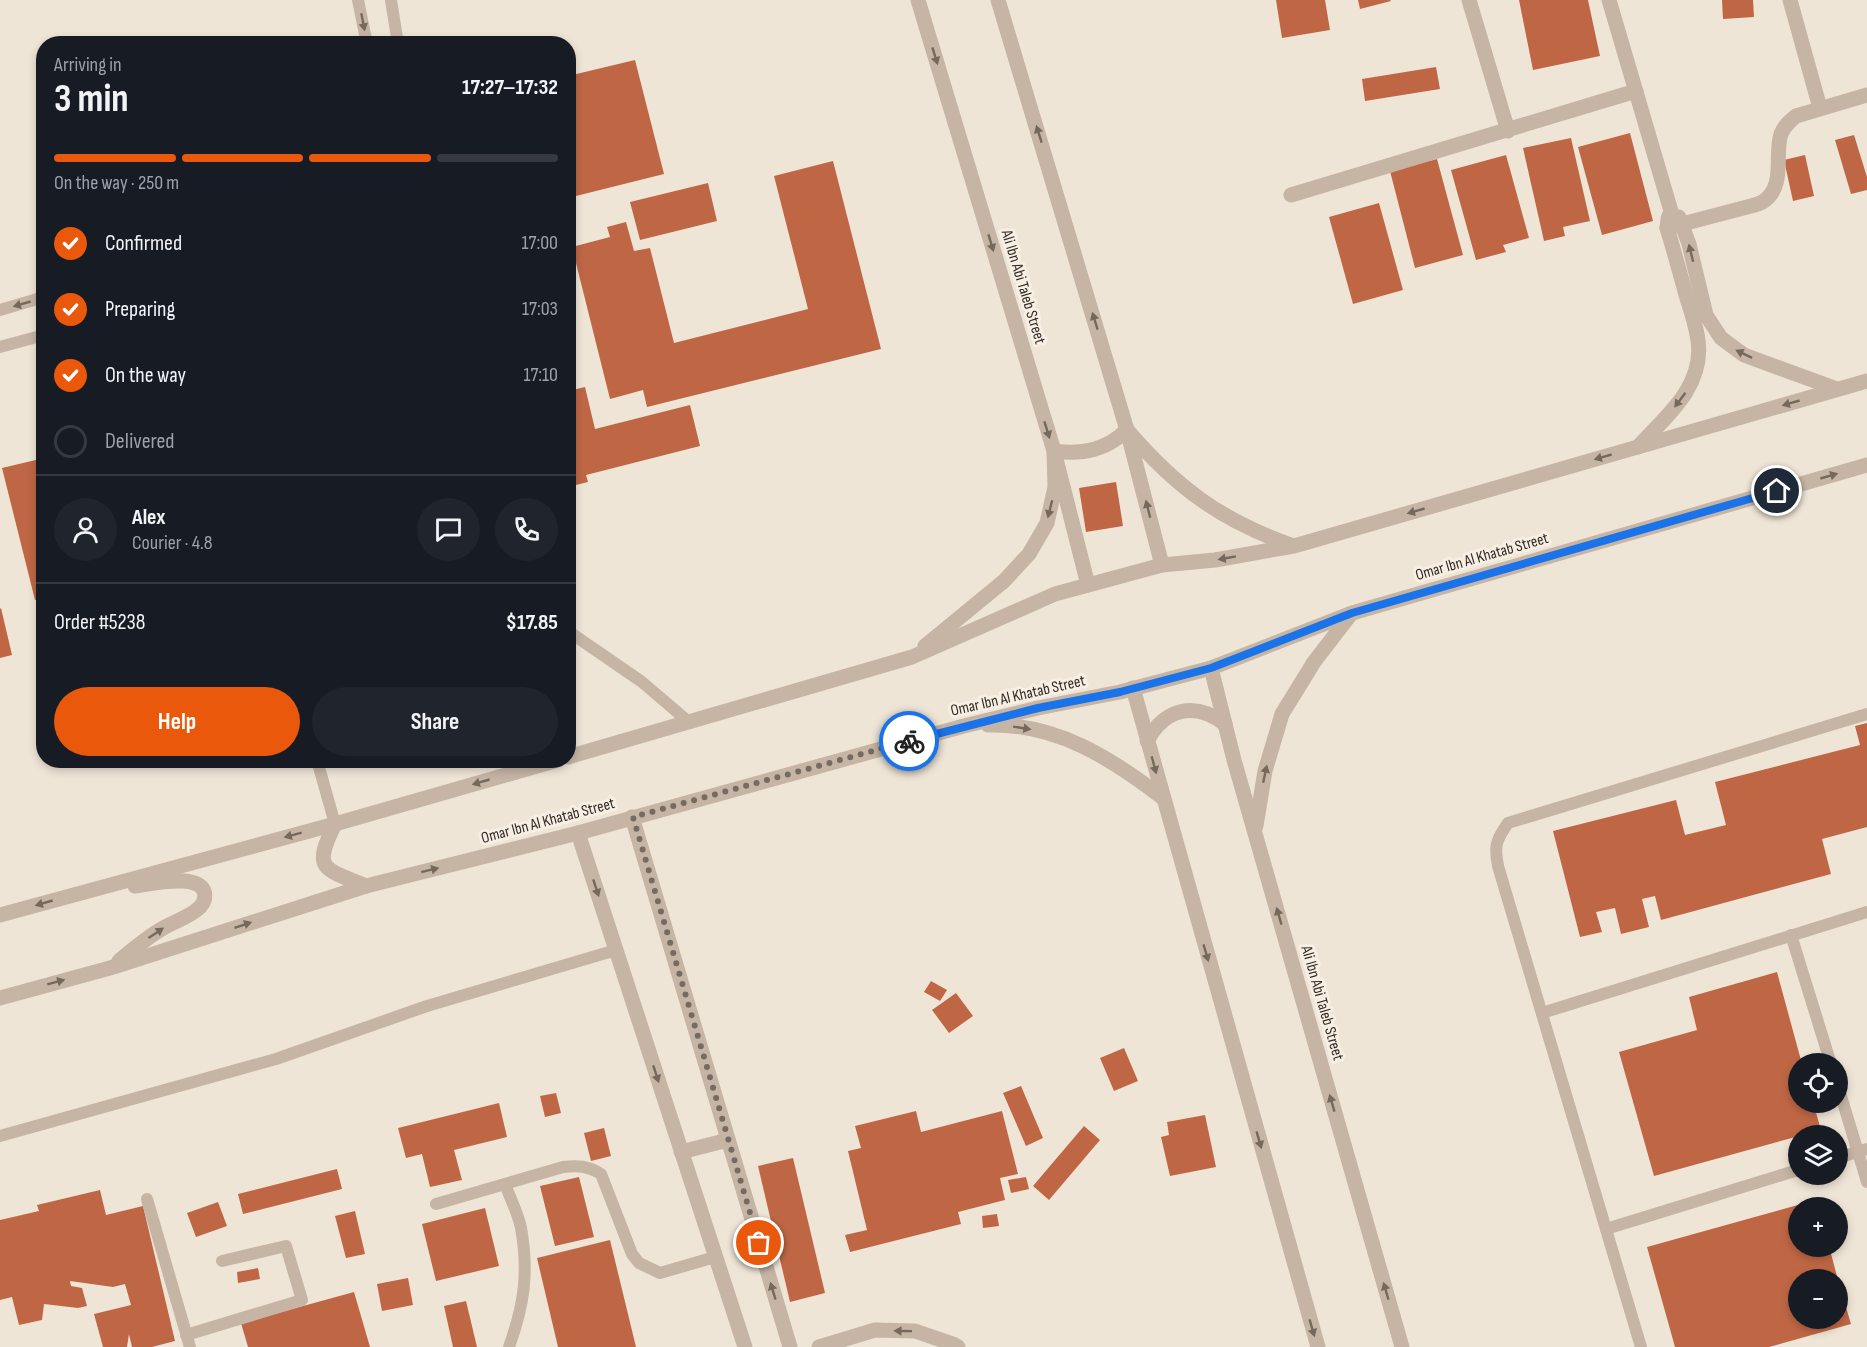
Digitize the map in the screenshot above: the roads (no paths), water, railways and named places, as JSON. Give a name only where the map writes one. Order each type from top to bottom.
[{"type":"street","name":"Ali Ibn Abi Taleb Street","points":[[918,0],[1054,451],[1088,585]]},
{"type":"street","points":[[999,0],[1128,430],[1162,566]]},
{"type":"street","points":[[1469,0],[1508,131]]},
{"type":"street","points":[[1609,0],[1671,211],[1667,228],[1696,303],[1712,327],[1732,348],[1744,355],[1838,389]]},
{"type":"street","points":[[1790,0],[1820,108]]},
{"type":"street","points":[[1291,195],[1636,91]]},
{"type":"street","points":[[1667,228],[1764,201],[1773,190],[1777,177],[1781,133],[1787,123],[1796,116],[1867,94]]},
{"type":"street","points":[[1638,447],[1677,405],[1687,390],[1698,357],[1696,303],[1683,224],[1671,211]]},
{"type":"street","points":[[576,755],[912,657],[1055,594],[1162,566],[1215,560],[1294,546],[1867,381]]},
{"type":"street","points":[[912,657],[1004,580],[1029,554],[1047,523],[1055,487],[1054,451],[1068,453],[1094,450],[1112,442],[1128,430]]},
{"type":"street","points":[[1128,430],[1169,476],[1193,496],[1243,526],[1294,546]]},
{"type":"street","name":"Omar Ibn Al Khatab Street","points":[[0,998],[110,968],[366,886],[578,833],[964,726],[1211,668],[1352,613],[1867,465]]},
{"type":"street","points":[[1255,832],[1265,771],[1282,714],[1314,662],[1352,613]]},
{"type":"street","name":"Ali Ibn Abi Taleb Street","points":[[1211,668],[1255,832],[1402,1347]]},
{"type":"street","points":[[1133,688],[1318,1347]]},
{"type":"street","points":[[1147,741],[1161,722],[1181,711],[1204,712],[1225,724]]},
{"type":"street","points":[[964,726],[994,725],[1023,728],[1052,734],[1080,744],[1106,757],[1163,798]]},
{"type":"street","points":[[0,915],[335,824],[530,768]]},
{"type":"street","points":[[633,817],[790,1347]]},
{"type":"street","points":[[335,824],[323,847],[324,863],[329,870],[366,886]]},
{"type":"street","points":[[578,833],[745,1347]]},
{"type":"street","points":[[86,891],[188,880],[197,883],[203,889],[205,898],[201,906],[157,931],[110,968]]},
{"type":"street","points":[[681,1152],[728,1140]]},
{"type":"street","points":[[819,1347],[875,1330],[915,1331],[958,1347]]},
{"type":"lane","points":[[358,0],[365,36]]},
{"type":"lane","points":[[391,0],[397,36]]},
{"type":"lane","points":[[0,310],[36,299]]},
{"type":"lane","points":[[0,347],[36,337]]},
{"type":"lane","points":[[576,637],[642,682],[690,723]]},
{"type":"lane","points":[[1641,1347],[1495,851],[1499,836],[1508,823],[1867,714]]},
{"type":"lane","points":[[319,768],[335,824]]},
{"type":"lane","points":[[1542,1013],[1867,912]]},
{"type":"lane","points":[[1791,935],[1828,1053]]},
{"type":"lane","points":[[0,1137],[276,1059],[427,1005],[616,950]]},
{"type":"lane","points":[[1848,1113],[1862,1151],[1867,1182]]},
{"type":"lane","points":[[436,1204],[563,1167],[576,1165],[590,1167],[601,1174],[632,1254],[639,1263],[660,1273],[715,1257]]},
{"type":"lane","points":[[1606,1229],[1788,1173]]},
{"type":"lane","points":[[505,1184],[521,1226],[526,1270],[521,1315],[509,1347]]},
{"type":"lane","points":[[147,1199],[188,1341],[302,1300],[286,1246],[222,1261]]}]
